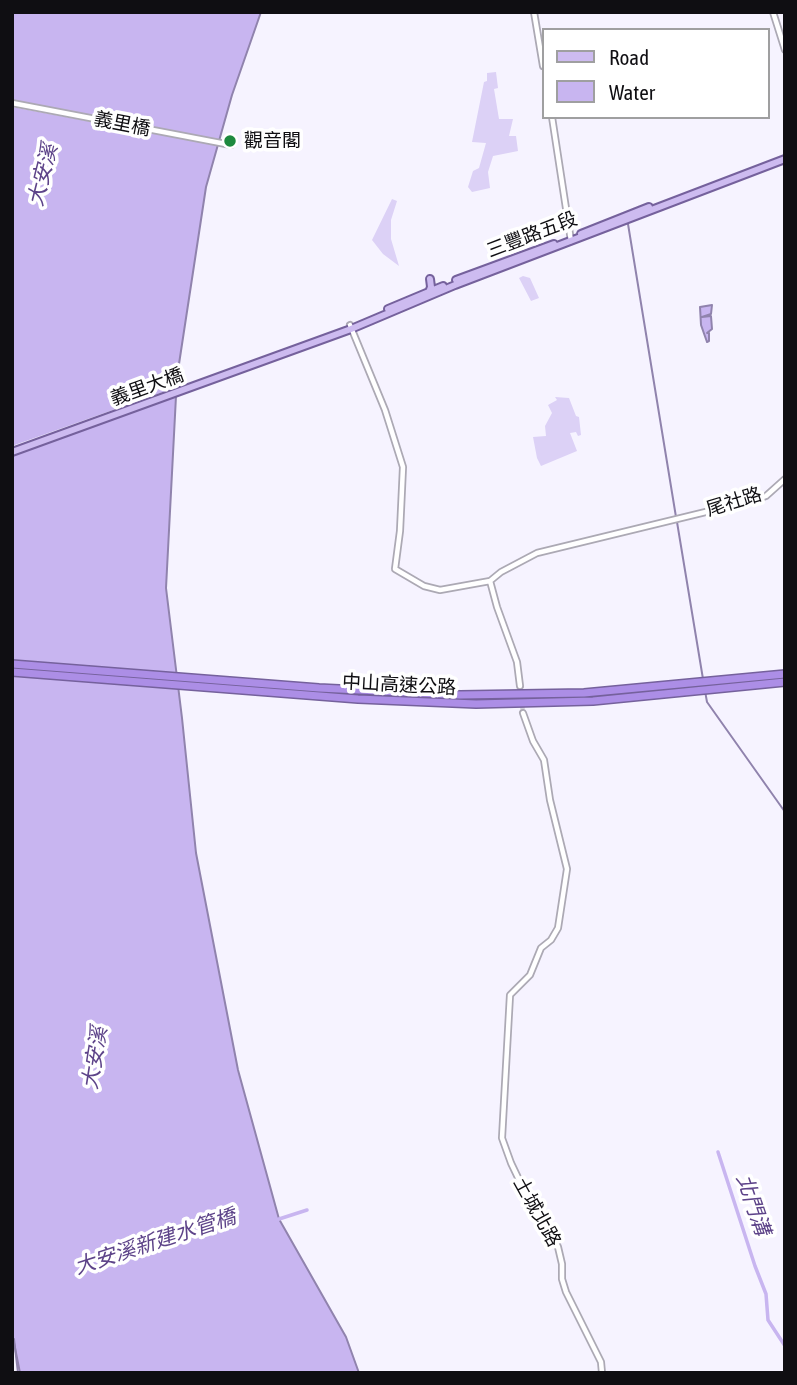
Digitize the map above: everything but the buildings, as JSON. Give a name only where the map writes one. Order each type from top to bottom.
[{"type":"highway","name":"中山高速公路","points":[[12,664],[358,699],[488,704],[593,701],[785,682]]},
{"type":"highway","name":"中山高速公路","points":[[12,672],[360,691],[518,695],[665,687],[785,674]]},
{"type":"main road","name":"三豐路五段","points":[[292,348],[785,157]]},
{"type":"main road","name":"三豐路五段","points":[[350,327],[429,292],[571,240]]},
{"type":"main road","points":[[429,292],[430,279]]},
{"type":"main road","name":"義里大橋","points":[[12,449],[292,348]]},
{"type":"street","points":[[534,12],[542,60]]},
{"type":"street","points":[[773,12],[785,50]]},
{"type":"street","name":"義里橋","points":[[12,103],[231,145]]},
{"type":"street","points":[[552,119],[571,240]]},
{"type":"street","points":[[350,327],[385,410],[402,467],[400,531],[395,569],[424,586],[440,590],[490,581],[517,662],[520,686]]},
{"type":"street","name":"尾社路","points":[[490,581],[537,552],[763,497],[785,479]]},
{"type":"street","name":"土城北路","points":[[523,713],[533,741],[544,760],[550,800],[567,869],[558,929],[541,948],[530,975],[510,994],[502,1138],[533,1209],[548,1226],[558,1247],[566,1292],[601,1362],[602,1373]]},
{"type":"shaded area","points":[[496,72],[498,88],[494,89],[499,119],[513,119],[509,136],[516,136],[518,151],[493,156],[488,172],[490,188],[472,192],[468,187],[473,171],[479,168],[486,143],[472,142],[484,82],[487,81],[487,73]]},
{"type":"shaded area","points":[[392,199],[397,201],[391,220],[391,239],[399,266],[383,254],[372,240]]},
{"type":"shaded area","points":[[519,278],[530,278],[539,298],[531,301]]},
{"type":"shaded area","points":[[555,397],[569,398],[576,416],[579,417],[581,435],[570,433],[577,451],[541,466],[533,437],[546,436],[545,426],[552,413],[548,405],[557,400]]},
{"type":"water","name":"大安溪","points":[[12,12],[261,12],[232,95],[206,187],[177,377],[166,588],[196,853],[238,1070],[279,1219],[346,1337],[359,1373],[20,1373],[12,1333]]},
{"type":"water","points":[[712,305],[711,314],[702,317],[711,316],[712,329],[707,333],[707,342],[701,325],[700,307]]},
{"type":"pier","points":[[12,103],[222,142],[221,146],[12,107]]},
{"type":"pier","points":[[180,386],[179,396],[12,456],[12,446]]},
{"type":"waterway","points":[[628,224],[676,517]]},
{"type":"waterway","points":[[677,522],[703,679]]},
{"type":"waterway","points":[[705,691],[707,702],[785,812]]},
{"type":"waterway","name":"北門溝","points":[[718,1152],[766,1294],[768,1320],[785,1346]]},
{"type":"waterway","name":"大安溪新建水管橋","points":[[276,1220],[307,1210]]},
{"type":"waterway","points":[[14,1339],[18,1373]]},
{"type":"tunnel","points":[[520,686],[523,713]]},
{"type":"place","name":"觀音閣","points":[[230,141]]}]
